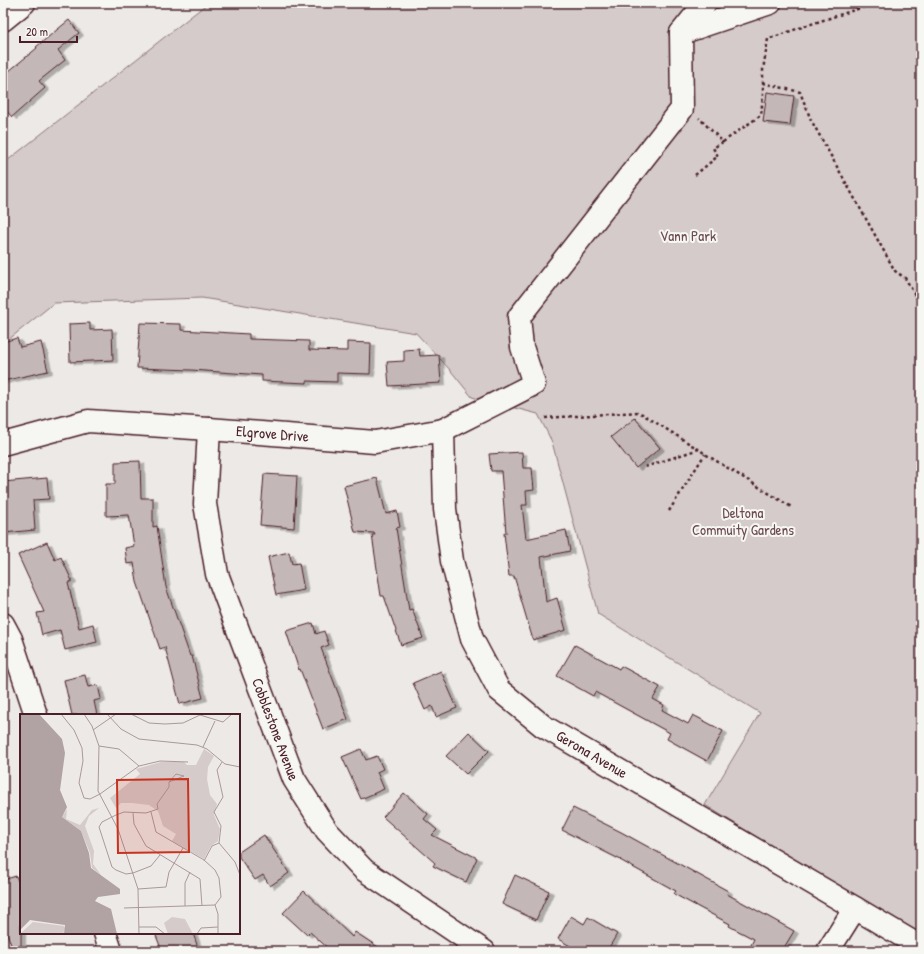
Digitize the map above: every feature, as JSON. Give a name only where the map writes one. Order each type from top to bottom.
[{"type":"street","points":[[3,20],[24,3]]},
{"type":"street","points":[[682,33],[705,3]]},
{"type":"street","points":[[682,33],[770,3]]},
{"type":"street","name":"Elgrove Drive","points":[[3,444],[88,421],[375,442],[443,430],[534,384],[522,347],[519,317],[682,108],[682,33]]},
{"type":"street","name":"Cobblestone Avenue","points":[[209,429],[205,504],[217,574],[294,779],[327,831],[364,870],[484,951]]},
{"type":"street","name":"Gerona Avenue","points":[[443,430],[445,509],[452,561],[472,640],[499,690],[543,726],[921,948]]},
{"type":"street","points":[[3,624],[11,639],[36,714]]},
{"type":"street","points":[[828,951],[855,908]]},
{"type":"street","points":[[105,934],[111,951]]},
{"type":"path","points":[[695,175],[718,156],[713,148],[761,115],[763,95],[762,70],[768,39],[876,3]]},
{"type":"path","points":[[763,83],[800,92],[811,120],[896,271],[905,278],[918,300]]},
{"type":"path","points":[[699,117],[723,142]]},
{"type":"path","points":[[545,418],[639,412],[793,508]]},
{"type":"path","points":[[645,467],[699,449]]},
{"type":"path","points":[[669,511],[705,454]]},
{"type":"green space","name":"Vann Park","points":[[208,3],[921,3],[921,939],[705,805],[760,713],[598,614],[552,442],[538,414],[472,397],[451,371],[416,333],[202,298],[54,303],[3,344],[3,164]]},
{"type":"building","points":[[69,20],[79,33],[58,50],[65,60],[39,81],[45,88],[12,117],[3,107],[3,76]]},
{"type":"building","points":[[767,92],[794,96],[790,125],[763,122]]},
{"type":"building","points":[[90,323],[90,330],[112,329],[113,360],[70,362],[69,324]]},
{"type":"building","points":[[140,323],[181,324],[181,330],[249,334],[249,339],[309,341],[309,350],[347,351],[347,342],[371,343],[370,374],[337,373],[337,382],[307,381],[307,383],[262,381],[262,375],[137,368]]},
{"type":"building","points":[[17,338],[20,347],[41,342],[48,371],[3,381],[3,342]]},
{"type":"building","points":[[419,349],[420,356],[439,355],[441,383],[389,386],[387,362],[404,361],[404,350]]},
{"type":"building","points":[[635,418],[660,448],[636,468],[611,437]]},
{"type":"building","points":[[522,452],[523,468],[532,468],[534,490],[526,491],[527,505],[522,505],[526,539],[566,530],[570,551],[541,557],[546,602],[557,598],[566,630],[533,640],[514,576],[509,576],[504,533],[506,533],[501,471],[491,471],[489,454]]},
{"type":"building","points":[[140,461],[141,498],[153,498],[153,527],[157,526],[166,587],[190,656],[192,656],[203,698],[180,704],[165,647],[160,649],[137,582],[134,563],[127,564],[125,548],[134,546],[129,515],[106,516],[106,484],[115,484],[115,462]]},
{"type":"building","points":[[264,474],[297,476],[294,528],[260,525]]},
{"type":"building","points":[[47,478],[49,499],[33,500],[35,530],[3,533],[3,482]]},
{"type":"building","points":[[377,478],[386,514],[397,511],[400,527],[396,528],[409,610],[412,609],[423,638],[401,645],[384,596],[381,596],[372,535],[375,535],[374,533],[355,532],[344,486]]},
{"type":"building","points":[[47,542],[55,560],[61,557],[72,581],[68,583],[79,628],[93,624],[97,642],[65,650],[60,630],[42,635],[37,613],[44,612],[18,555]]},
{"type":"building","points":[[289,552],[292,564],[299,563],[304,590],[276,595],[268,557]]},
{"type":"building","points":[[313,623],[316,634],[324,631],[329,645],[321,648],[348,719],[323,729],[300,669],[299,670],[286,631]]},
{"type":"building","points":[[575,645],[619,669],[621,666],[660,687],[653,699],[664,705],[662,710],[688,724],[693,715],[723,731],[707,761],[667,739],[670,733],[595,692],[593,696],[557,676]]},
{"type":"building","points":[[441,671],[457,708],[436,717],[432,706],[425,710],[413,683]]},
{"type":"building","points":[[85,675],[88,687],[98,685],[101,699],[94,701],[97,714],[72,714],[64,680]]},
{"type":"building","points":[[469,732],[489,751],[466,774],[446,756]]},
{"type":"building","points":[[361,749],[366,760],[377,756],[383,769],[377,772],[384,789],[361,799],[342,757]]},
{"type":"building","points":[[404,793],[428,814],[424,819],[437,830],[432,835],[477,858],[466,882],[433,866],[435,863],[383,817]]},
{"type":"building","points":[[573,808],[621,832],[728,891],[727,894],[794,931],[782,951],[748,951],[754,939],[729,926],[730,924],[674,894],[676,891],[621,860],[562,830]]},
{"type":"building","points":[[264,835],[289,873],[270,886],[263,875],[255,880],[240,858],[240,851]]},
{"type":"building","points":[[515,875],[549,891],[536,920],[502,904]]},
{"type":"building","points":[[16,876],[20,886],[21,951],[13,951],[3,921],[3,880]]},
{"type":"building","points":[[304,891],[352,937],[355,932],[384,951],[331,951],[310,932],[307,935],[283,913]]},
{"type":"building","points":[[571,916],[584,924],[588,917],[617,934],[607,951],[579,951],[558,939]]},
{"type":"building","points":[[155,934],[193,934],[199,951],[162,951]]},
{"type":"park label","name":"Deltona Commuity Gardens","points":[[743,522]]}]
